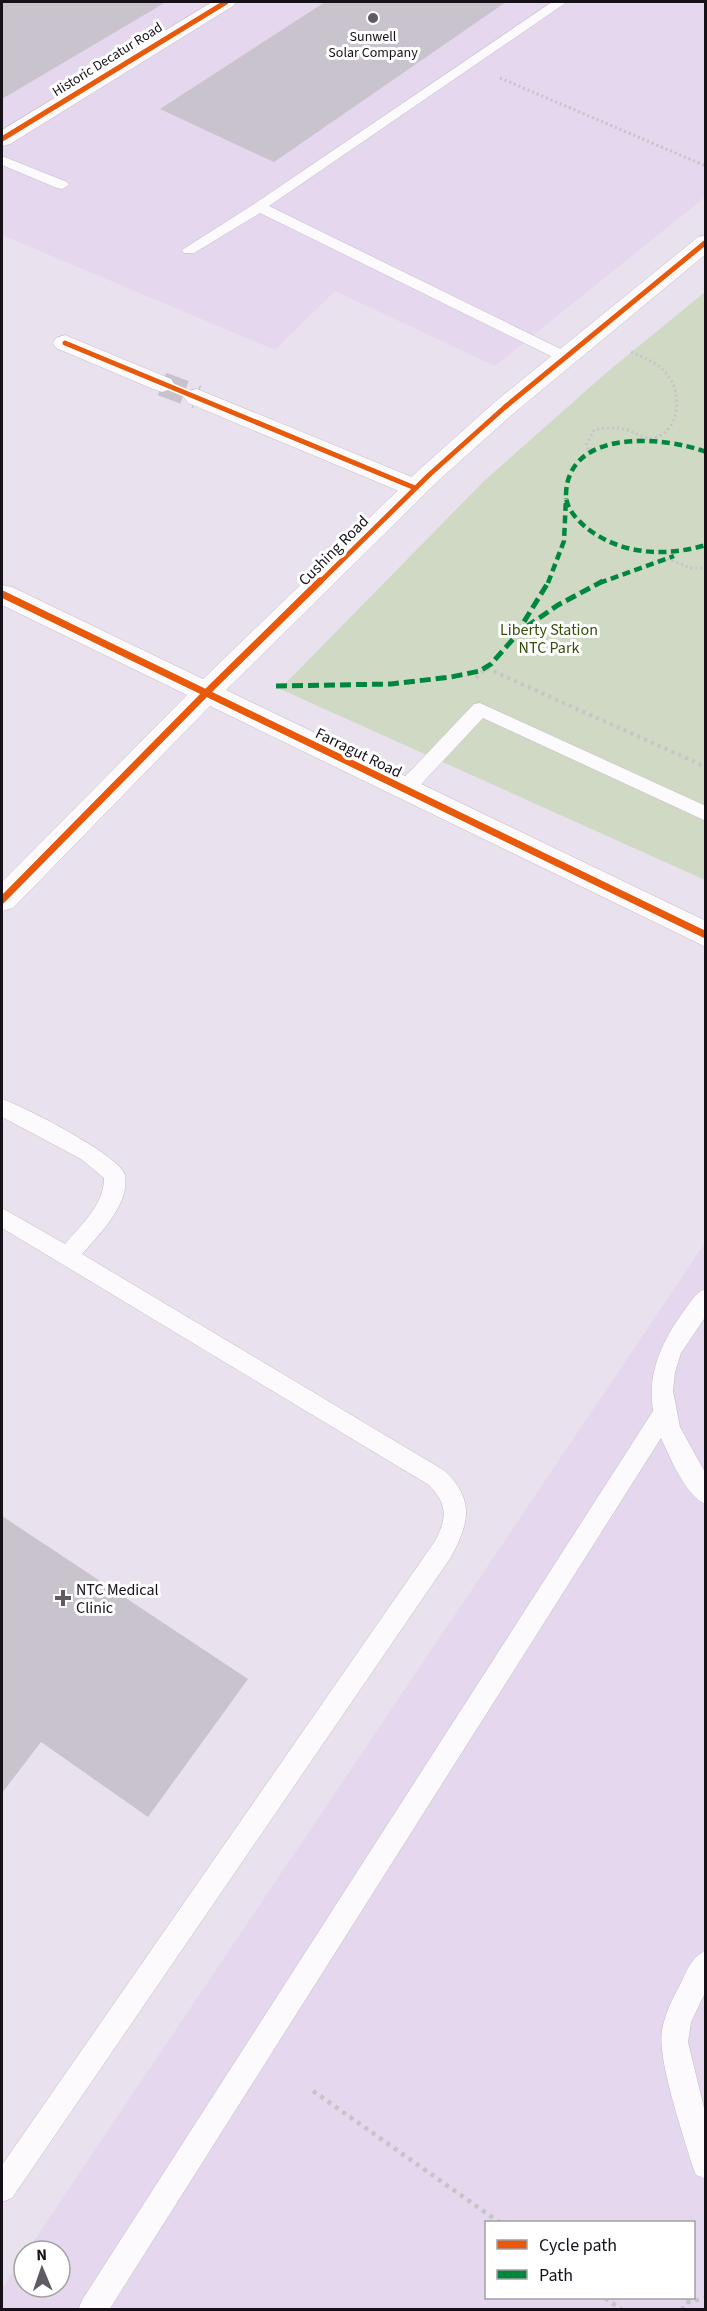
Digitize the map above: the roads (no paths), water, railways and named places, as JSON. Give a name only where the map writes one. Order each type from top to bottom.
[{"type":"street","name":"Historic Decatur Road","points":[[2,139],[226,2]]},
{"type":"street","name":"Cushing Road","points":[[2,900],[415,488],[505,407],[705,242]]},
{"type":"street","points":[[64,343],[162,384]]},
{"type":"street","points":[[197,398],[415,488]]},
{"type":"street","name":"Farragut Road","points":[[2,594],[705,935]]},
{"type":"lane","points":[[189,250],[260,207],[467,63],[560,2]]},
{"type":"lane","points":[[2,160],[62,185]]},
{"type":"lane","points":[[260,207],[565,357]]},
{"type":"lane","points":[[405,789],[480,709],[705,814]]},
{"type":"lane","points":[[2,1107],[88,1154],[114,1173],[116,1185],[114,1193],[101,1214],[67,1257]]},
{"type":"lane","points":[[2,1216],[437,1478],[452,1495],[457,1521],[443,1549],[2,2188]]},
{"type":"lane","points":[[705,1298],[670,1352],[661,1382],[663,1415],[680,1458],[705,1494]]},
{"type":"lane","points":[[92,2310],[663,1415]]},
{"type":"lane","points":[[705,1964],[682,2007],[674,2033],[705,2165]]},
{"type":"tunnel","points":[[162,384],[197,397]]},
{"type":"place","name":"Sunwell Solar Company","points":[[373,18]]},
{"type":"place","name":"NTC Medical Clinic","points":[[63,1598]]},
{"type":"park label","name":"Liberty Station NTC Park","points":[[549,638]]}]
